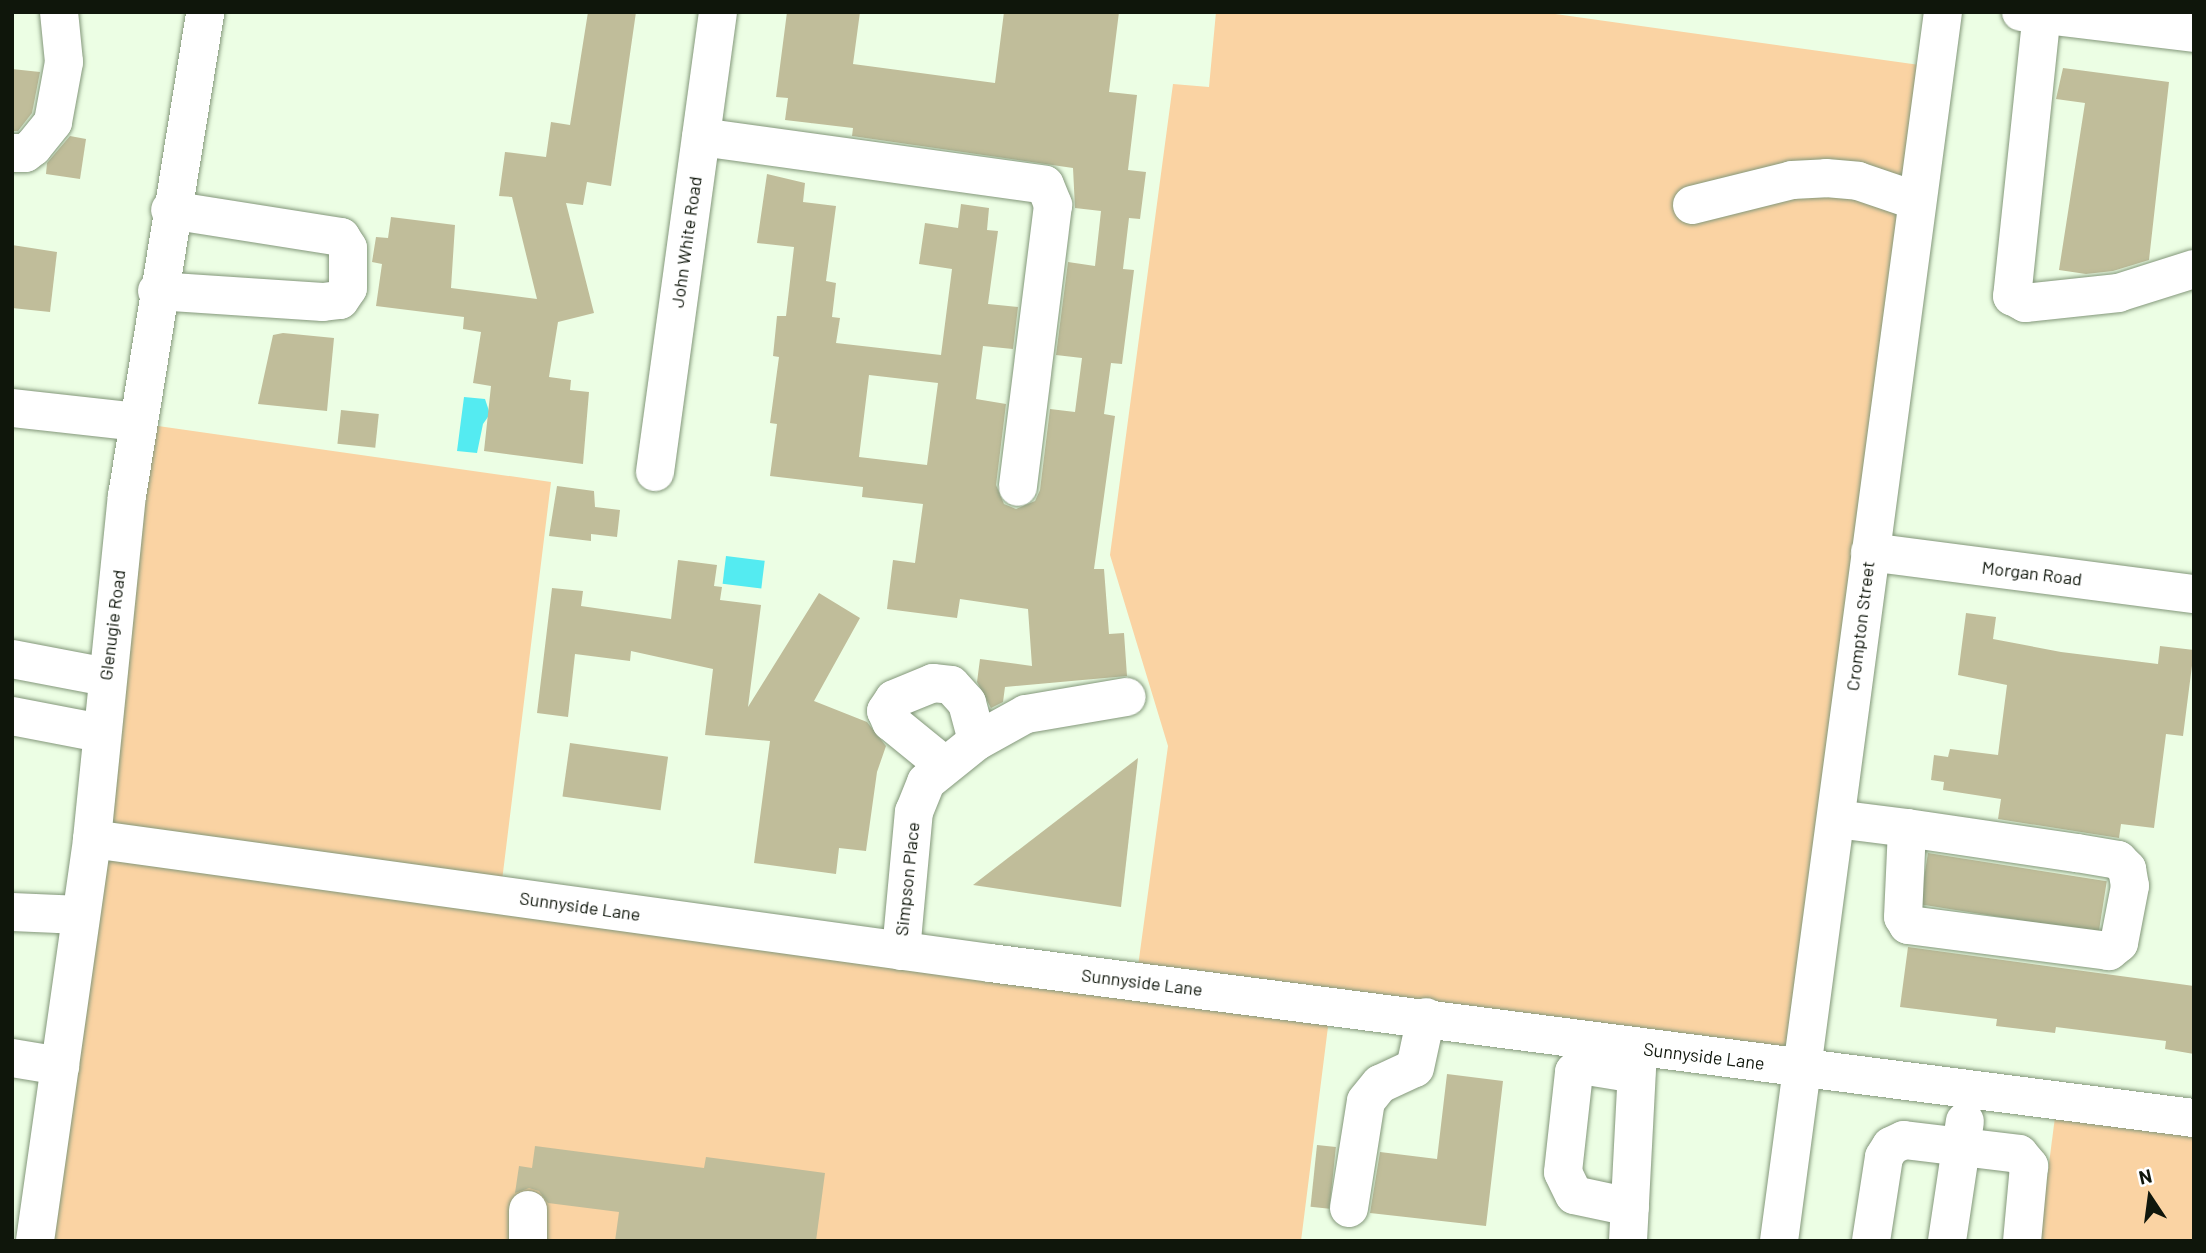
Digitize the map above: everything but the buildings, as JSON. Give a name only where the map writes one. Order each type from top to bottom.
[{"type":"street","points":[[12,153],[25,153],[33,147],[53,122],[64,62],[59,12]]},
{"type":"street","name":"Glenugie Road","points":[[35,1241],[92,839],[106,677],[138,422],[170,210],[205,12]]},
{"type":"street","name":"John White Road","points":[[655,472],[718,12]]},
{"type":"street","name":"Crompton Street","points":[[1779,1241],[1943,12]]},
{"type":"street","points":[[2194,33],[2123,18],[2035,13],[2012,296],[2025,303],[2118,293],[2194,269]]},
{"type":"street","points":[[701,138],[1045,185],[1053,205],[1018,487]]},
{"type":"street","points":[[1692,205],[1792,180],[1825,177],[1858,181],[1917,201]]},
{"type":"street","points":[[157,291],[323,302],[340,300],[348,288],[348,248],[341,237],[170,210]]},
{"type":"street","points":[[12,408],[138,422]]},
{"type":"street","name":"Morgan Road","points":[[1870,552],[2194,593]]},
{"type":"street","points":[[12,659],[106,677]]},
{"type":"street","points":[[944,765],[891,722],[886,711],[894,699],[933,683],[951,685],[967,703],[977,741]]},
{"type":"street","name":"Simpson Place","points":[[901,951],[914,812],[926,782],[977,741],[1026,714],[1127,697]]},
{"type":"street","points":[[12,716],[100,733]]},
{"type":"street","points":[[1836,819],[1907,828],[2118,860],[2127,869],[2130,886],[2119,943],[2109,951],[1908,925],[1903,917],[1907,828]]},
{"type":"street","name":"Sunnyside Lane","points":[[92,839],[901,951],[1426,1017],[1637,1061],[1802,1068],[1969,1092],[2194,1118]]},
{"type":"street","points":[[12,912],[81,915]]},
{"type":"street","points":[[1349,1208],[1366,1101],[1380,1084],[1415,1068],[1426,1017]]},
{"type":"street","points":[[12,1058],[60,1066]]},
{"type":"street","points":[[1637,1061],[1629,1224],[1574,1195],[1563,1172],[1574,1072],[1587,1066],[1637,1061]]},
{"type":"street","points":[[1947,1241],[1969,1092]]},
{"type":"street","points":[[1871,1241],[1884,1157],[1891,1146],[1904,1140],[2009,1150],[2025,1159],[2029,1174],[2022,1241]]},
{"type":"shaded area","points":[[1216,12],[1541,12],[1934,67],[1802,1068],[1331,1003],[1301,1241],[34,1241],[137,423],[551,482],[500,897],[1136,981],[1168,746],[1110,555],[1173,84],[1209,87]]},
{"type":"shaded area","points":[[2055,1117],[2194,1135],[2194,1241],[2039,1241]]},
{"type":"water","points":[[464,397],[485,399],[490,414],[483,424],[477,453],[457,451]]},
{"type":"water","points":[[726,556],[765,561],[761,589],[723,584]]}]
